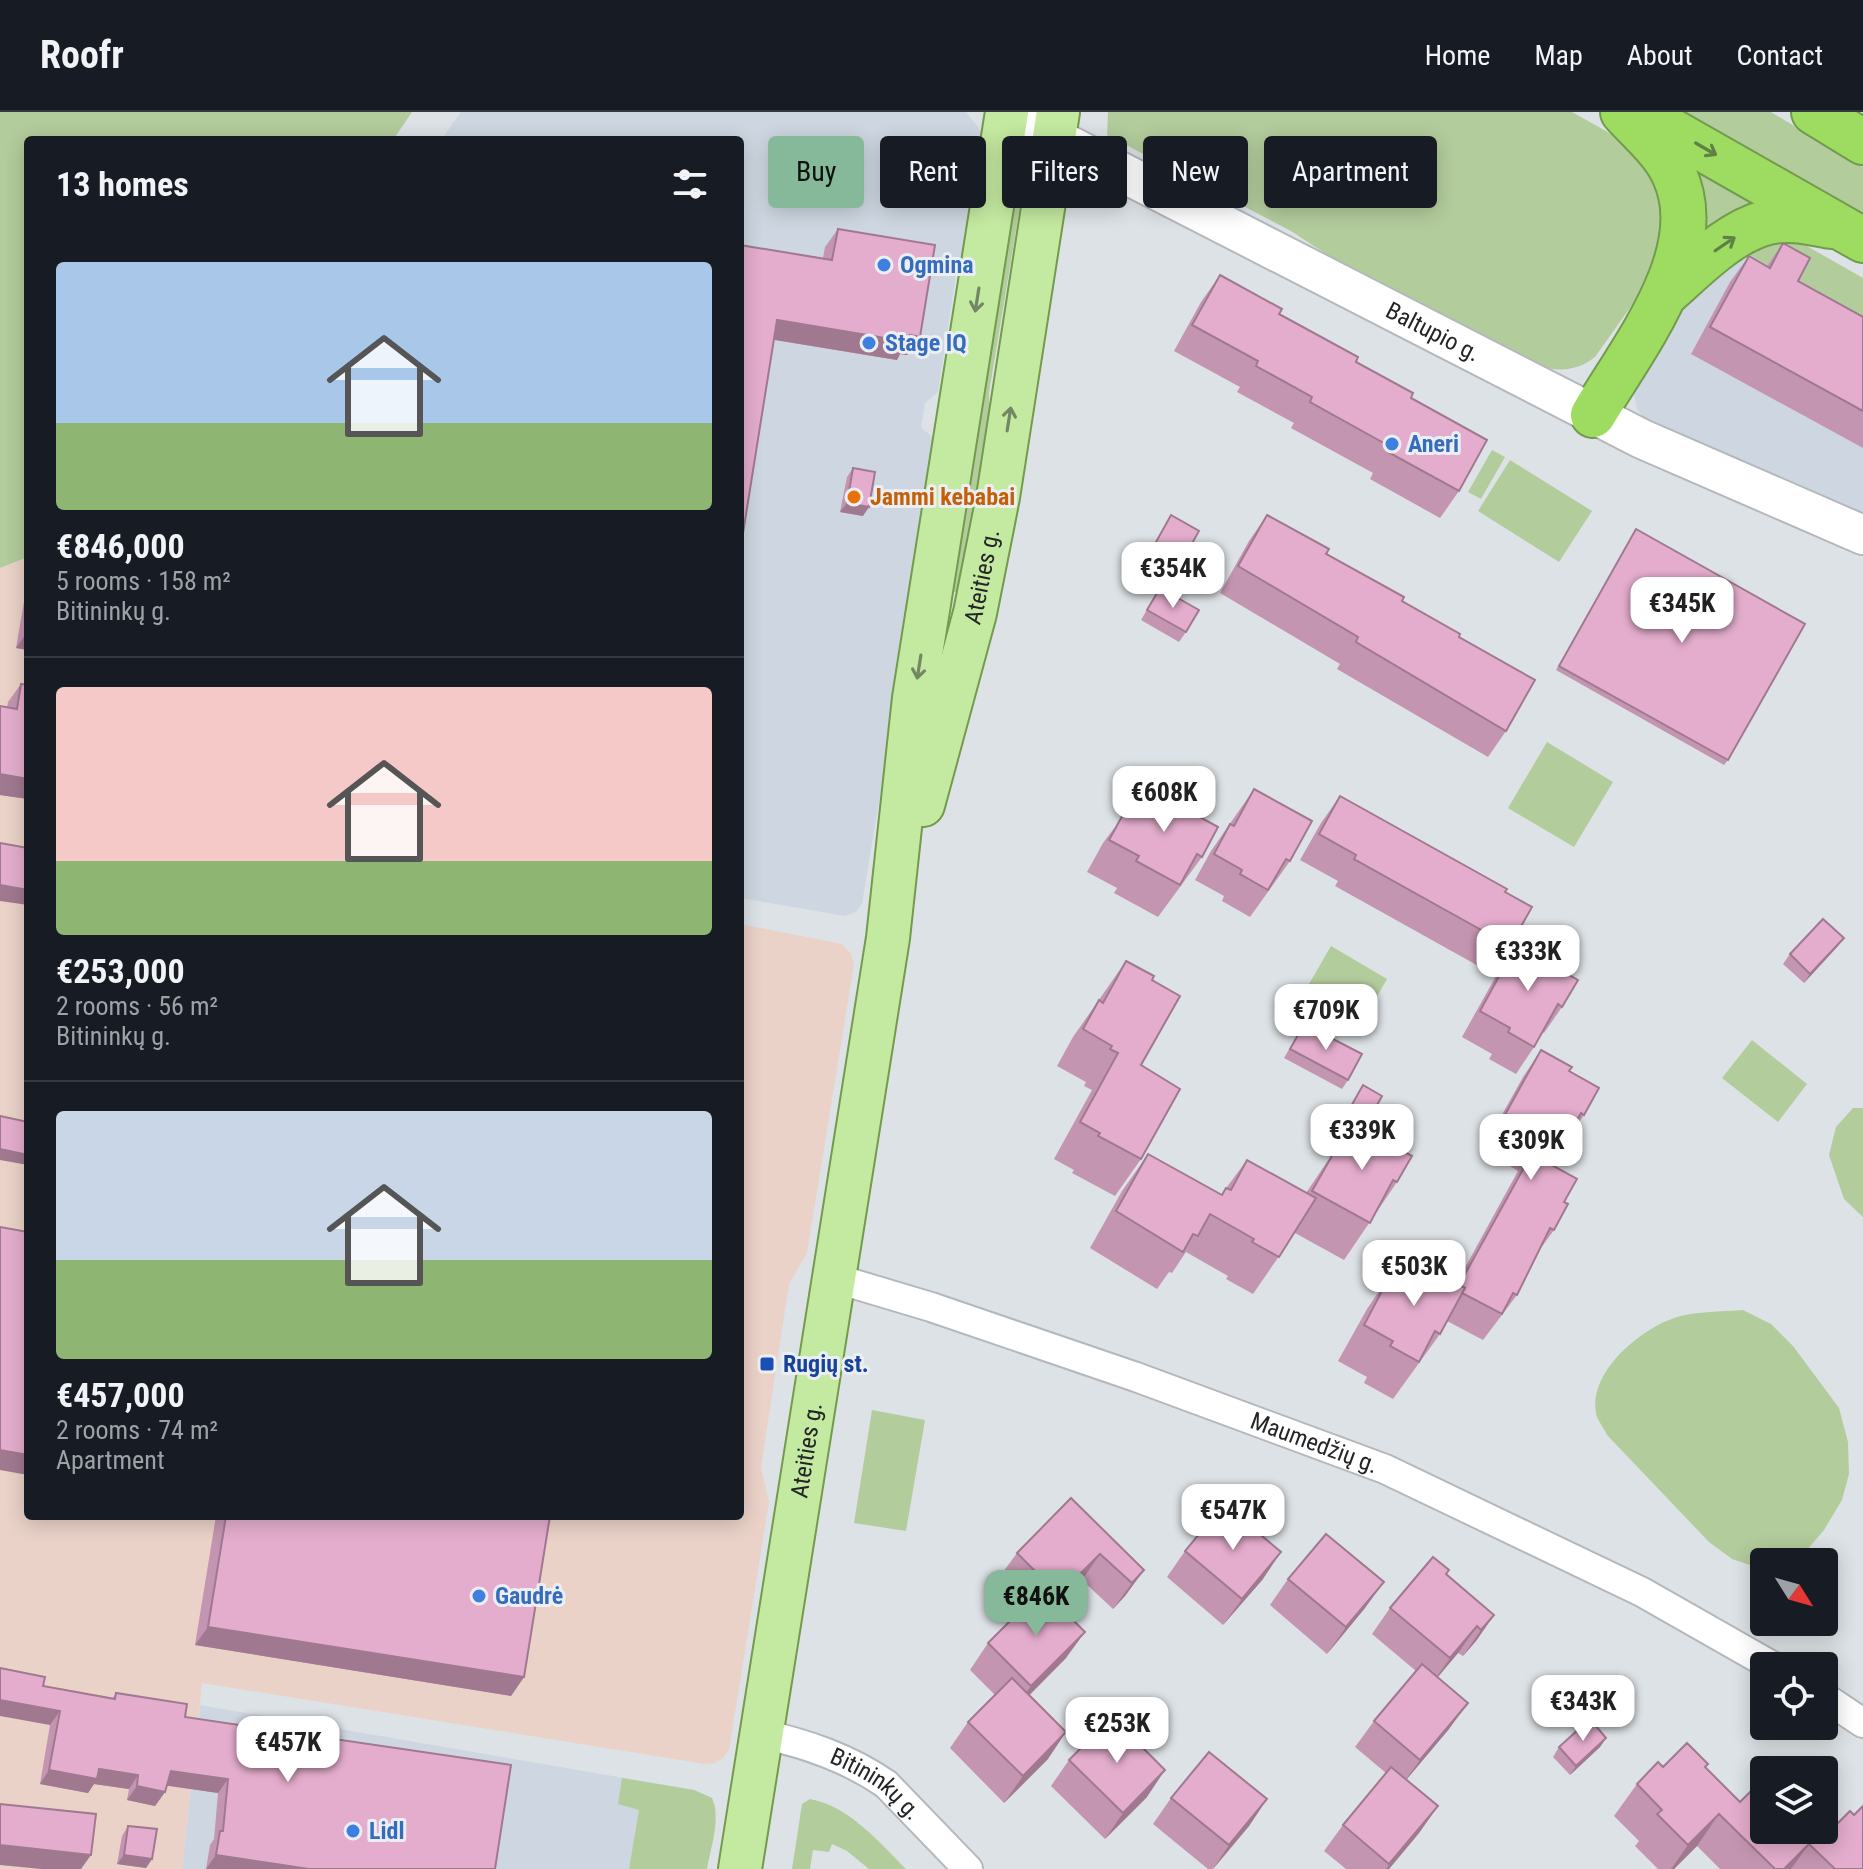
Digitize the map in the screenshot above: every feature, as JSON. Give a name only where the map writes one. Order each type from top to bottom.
[{"type":"highway","points":[[1593,415],[1665,294],[1677,255],[1684,216],[1681,191],[1673,170],[1623,112]]},
{"type":"highway","points":[[1638,112],[1853,234]]},
{"type":"highway","points":[[1814,112],[1863,142]]},
{"type":"highway","points":[[1665,294],[1731,239],[1766,223],[1802,221],[1853,234]]},
{"type":"main road","name":"Ateities g.","points":[[740,1869],[888,938],[914,698],[929,597],[1009,112]]},
{"type":"main road","name":"Ateities g.","points":[[888,938],[975,613],[998,497],[1056,125]]},
{"type":"main road","points":[[929,597],[943,605],[975,613]]},
{"type":"street","name":"Baltupio g.","points":[[1009,112],[1056,125],[1593,415],[1732,480],[1863,535]]},
{"type":"street","name":"Maumedžių g.","points":[[834,1278],[1063,1352],[1250,1417],[1385,1469],[1642,1592],[1750,1653]]},
{"type":"street","points":[[1838,1706],[1863,1723]]},
{"type":"street","name":"Bitininkų g.","points":[[762,1734],[806,1744],[873,1775],[886,1784],[968,1869]]},
{"type":"shaded area","points":[[461,112],[966,112],[981,131],[982,136],[880,136],[880,208],[975,208],[971,239],[957,269],[938,392],[925,403],[921,428],[933,437],[937,450],[862,904],[856,912],[845,916],[744,899],[744,136],[444,136]]},
{"type":"shaded area","points":[[1737,248],[1863,319],[1863,515],[1652,429],[1637,409],[1634,395],[1636,373],[1683,293]]},
{"type":"shaded area","points":[[24,559],[24,1520],[744,1520],[744,925],[842,944],[851,954],[854,964],[807,1253],[789,1284],[761,1467],[769,1502],[729,1750],[715,1763],[705,1764],[202,1683],[182,1869],[0,1869],[0,568]]},
{"type":"shaded area","points":[[200,1705],[694,1790],[712,1798],[716,1809],[707,1869],[182,1869]]},
{"type":"green space","points":[[0,112],[412,112],[396,136],[24,136],[24,559],[0,568]]},
{"type":"green space","points":[[1108,112],[1572,112],[1638,149],[1668,194],[1659,267],[1595,357],[1571,368],[1536,366],[1329,256],[1247,208],[1248,136],[1143,136],[1143,154],[1127,145],[1127,136],[1107,135]]},
{"type":"green space","points":[[1674,112],[1771,112],[1863,167],[1863,224]]},
{"type":"green space","points":[[1691,167],[1767,209],[1706,240]]},
{"type":"green space","points":[[1010,208],[1020,208],[989,393],[990,438],[961,593],[951,591]]},
{"type":"green space","points":[[1791,237],[1863,278],[1863,319],[1737,248]]},
{"type":"green space","points":[[1492,450],[1505,457],[1481,499],[1468,492]]},
{"type":"green space","points":[[1510,460],[1592,511],[1559,562],[1478,511]]},
{"type":"green space","points":[[1547,742],[1613,782],[1574,847],[1508,808]]},
{"type":"green space","points":[[1331,946],[1387,979],[1365,1017],[1309,984]]},
{"type":"green space","points":[[1752,1040],[1807,1084],[1778,1122],[1722,1078]]},
{"type":"green space","points":[[1853,1108],[1863,1108],[1863,1217],[1844,1199],[1829,1155],[1836,1127]]},
{"type":"green space","points":[[1743,1310],[1771,1324],[1793,1346],[1839,1408],[1848,1442],[1849,1474],[1842,1500],[1809,1548],[1750,1548],[1750,1565],[1732,1559],[1709,1542],[1607,1435],[1598,1418],[1596,1397],[1600,1382],[1620,1354],[1646,1332],[1661,1324],[1699,1313]]},
{"type":"green space","points":[[872,1410],[925,1420],[906,1531],[854,1523]]},
{"type":"green space","points":[[622,1778],[694,1790],[712,1798],[716,1815],[707,1869],[629,1869],[639,1810],[618,1804]]},
{"type":"green space","points":[[810,1799],[851,1817],[906,1869],[869,1869],[847,1851],[832,1844],[829,1852],[813,1850],[810,1869],[792,1869],[802,1804]]},
{"type":"building","points":[[838,229],[935,245],[920,337],[910,335],[909,342],[777,320],[744,527],[744,246],[832,260]]},
{"type":"building","points":[[1783,243],[1810,258],[1798,281],[1863,317],[1863,411],[1710,327],[1749,256],[1770,268]]},
{"type":"building","points":[[1220,275],[1282,309],[1279,314],[1358,357],[1356,362],[1413,393],[1411,398],[1487,440],[1459,491],[1388,452],[1391,447],[1310,402],[1312,397],[1256,366],[1258,361],[1192,325]]},
{"type":"building","points":[[853,468],[875,472],[869,507],[847,503]]},
{"type":"building","points":[[1171,515],[1199,531],[1169,585],[1141,569]]},
{"type":"building","points":[[1267,515],[1329,549],[1326,554],[1404,597],[1402,601],[1535,680],[1506,731],[1356,642],[1358,637],[1238,566]]},
{"type":"building","points":[[1636,529],[1805,624],[1728,760],[1559,666]]},
{"type":"building","points":[[1160,588],[1199,610],[1186,632],[1147,610]]},
{"type":"building","points":[[21,684],[24,684],[24,778],[0,774],[0,706],[17,709]]},
{"type":"building","points":[[1148,783],[1218,827],[1202,857],[1197,854],[1180,885],[1136,861],[1139,856],[1109,840],[1125,811],[1130,814]]},
{"type":"building","points":[[1254,789],[1312,821],[1290,861],[1286,859],[1268,890],[1214,854]]},
{"type":"building","points":[[1340,796],[1507,889],[1505,892],[1532,907],[1510,946],[1354,859],[1356,855],[1319,834]]},
{"type":"building","points":[[0,843],[24,847],[24,889],[0,885]]},
{"type":"building","points":[[1823,919],[1844,938],[1810,974],[1790,954]]},
{"type":"building","points":[[1519,940],[1551,958],[1548,963],[1578,980],[1562,1007],[1558,1004],[1534,1047],[1508,1032],[1510,1028],[1480,1011]]},
{"type":"building","points":[[1126,961],[1154,976],[1152,980],[1180,996],[1141,1065],[1180,1089],[1141,1159],[1098,1136],[1100,1133],[1080,1122],[1118,1053],[1083,1029],[1099,1000],[1103,1003]]},
{"type":"building","points":[[1304,1024],[1362,1054],[1348,1080],[1290,1049]]},
{"type":"building","points":[[1541,1050],[1572,1067],[1569,1071],[1599,1088],[1552,1165],[1577,1179],[1564,1202],[1568,1204],[1554,1230],[1550,1228],[1517,1295],[1513,1293],[1502,1314],[1462,1293],[1465,1288],[1459,1285],[1537,1144],[1529,1140],[1531,1136],[1502,1120]]},
{"type":"building","points":[[1363,1085],[1382,1096],[1366,1125],[1357,1121],[1351,1129],[1341,1124]]},
{"type":"building","points":[[0,1116],[24,1121],[24,1154],[0,1149]]},
{"type":"building","points":[[1357,1121],[1412,1156],[1397,1182],[1393,1180],[1370,1223],[1312,1191],[1337,1147],[1342,1149]]},
{"type":"building","points":[[1148,1154],[1222,1195],[1226,1188],[1231,1190],[1247,1160],[1316,1198],[1279,1257],[1210,1214],[1198,1236],[1193,1234],[1183,1252],[1116,1211]]},
{"type":"building","points":[[0,1227],[24,1231],[24,1454],[0,1450]]},
{"type":"building","points":[[1406,1256],[1465,1288],[1440,1334],[1435,1331],[1419,1362],[1390,1346],[1393,1341],[1364,1325],[1392,1272],[1396,1274]]},
{"type":"building","points":[[1071,1498],[1144,1570],[1132,1583],[1100,1554],[1059,1595],[1017,1553]]},
{"type":"building","points":[[1224,1504],[1281,1552],[1242,1599],[1185,1551]]},
{"type":"building","points":[[225,1520],[549,1520],[524,1677],[208,1627]]},
{"type":"building","points":[[1326,1534],[1384,1582],[1346,1627],[1288,1579]]},
{"type":"building","points":[[1433,1557],[1449,1570],[1446,1574],[1494,1615],[1481,1630],[1477,1626],[1450,1658],[1390,1608]]},
{"type":"building","points":[[1042,1589],[1085,1632],[1031,1686],[988,1643]]},
{"type":"building","points":[[1422,1664],[1468,1703],[1420,1760],[1374,1721]]},
{"type":"building","name":"Lidl","points":[[0,1668],[45,1677],[43,1686],[115,1699],[116,1693],[187,1704],[185,1717],[511,1765],[495,1869],[309,1869],[216,1855],[220,1831],[223,1831],[228,1779],[171,1771],[165,1792],[137,1786],[138,1775],[99,1769],[97,1779],[49,1770],[60,1711],[0,1700]]},
{"type":"building","points":[[1012,1678],[1066,1732],[1023,1776],[968,1722]]},
{"type":"building","points":[[1112,1717],[1165,1770],[1123,1813],[1069,1760]]},
{"type":"building","points":[[1590,1719],[1606,1738],[1576,1766],[1559,1747]]},
{"type":"building","points":[[1687,1743],[1708,1764],[1705,1767],[1740,1802],[1750,1792],[1750,1844],[1809,1844],[1784,1869],[1775,1869],[1719,1814],[1688,1845],[1657,1814],[1662,1810],[1637,1784],[1658,1762],[1663,1767]]},
{"type":"building","points":[[1209,1752],[1267,1799],[1229,1845],[1171,1798]]},
{"type":"building","points":[[1391,1767],[1438,1806],[1389,1864],[1343,1825]]},
{"type":"building","points":[[0,1804],[96,1814],[91,1855],[0,1845]]},
{"type":"building","points":[[1863,1806],[1863,1869],[1835,1869],[1809,1844],[1838,1844],[1838,1823],[1850,1811],[1854,1815]]},
{"type":"building","points":[[128,1826],[157,1829],[152,1859],[124,1855]]},
{"type":"place","name":"Ogmina","points":[[884,265]]},
{"type":"place","name":"Stage IQ","points":[[869,343]]},
{"type":"place","name":"Aneri","points":[[1392,444]]},
{"type":"place","name":"Jammi kebabai","points":[[854,497]]},
{"type":"place","name":"Rugių st.","points":[[767,1364]]},
{"type":"place","name":"Gaudrė","points":[[479,1596]]},
{"type":"place","name":"Lidl","points":[[353,1831]]}]
